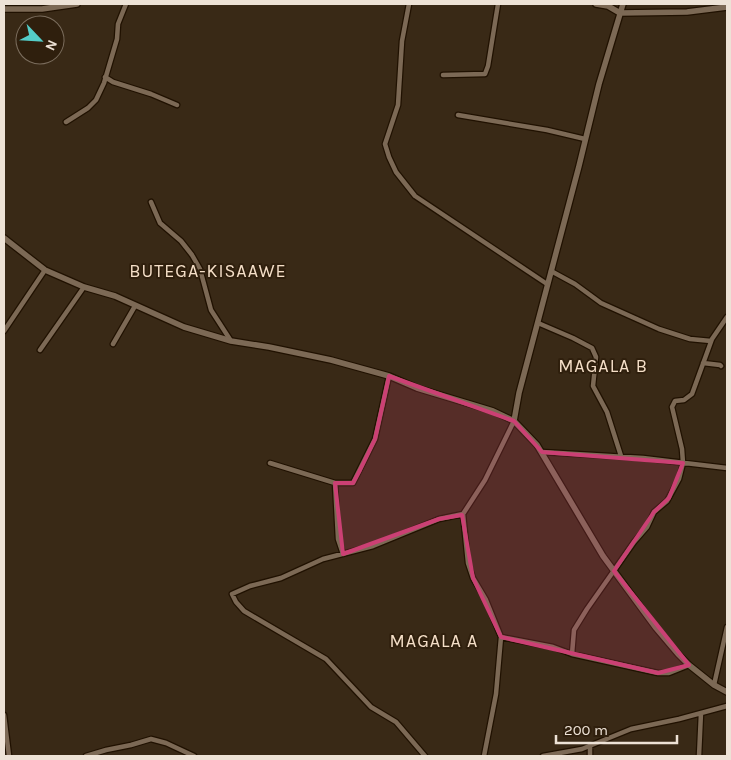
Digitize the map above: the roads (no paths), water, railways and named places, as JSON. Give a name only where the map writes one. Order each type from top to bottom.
[{"type":"street","points":[[4,9],[42,9],[77,4]]},
{"type":"street","points":[[66,122],[93,104],[100,93],[117,40],[118,24],[126,4]]},
{"type":"street","points":[[409,4],[402,41],[398,105],[385,144],[386,152],[404,183],[415,196],[547,284]]},
{"type":"street","points":[[443,75],[485,74],[498,4]]},
{"type":"street","points":[[596,4],[608,6],[620,13],[687,12],[727,7]]},
{"type":"street","points":[[484,756],[496,694],[501,637],[486,600],[473,578],[468,563],[463,514],[485,480],[514,421],[519,393],[599,84],[623,4]]},
{"type":"street","points":[[105,77],[113,82],[152,94],[176,105]]},
{"type":"street","points":[[458,114],[585,139]]},
{"type":"street","points":[[151,202],[160,223],[181,241],[192,255],[202,277],[212,310],[231,341]]},
{"type":"street","points":[[4,238],[45,270],[84,288],[116,296],[184,327],[231,341],[331,360],[389,376],[417,388],[493,411],[514,421],[530,436],[542,452],[614,571],[656,628],[689,665],[714,685],[727,692]]},
{"type":"street","points":[[4,331],[45,270]]},
{"type":"street","points":[[551,271],[570,280],[601,303],[659,329],[690,339],[711,341]]},
{"type":"street","points":[[40,350],[84,288]]},
{"type":"street","points":[[114,344],[135,306]]},
{"type":"street","points":[[572,654],[574,630],[634,542],[647,527],[654,512],[667,501],[678,479],[683,463],[679,434],[672,407],[675,401],[684,400],[692,394],[711,341],[727,317]]},
{"type":"street","points":[[538,323],[592,348],[596,358],[593,386],[607,412],[621,456]]},
{"type":"street","points":[[702,363],[727,365]]},
{"type":"street","points":[[270,463],[335,483],[353,483],[375,439],[389,376]]},
{"type":"street","points":[[542,452],[621,456],[727,468]]},
{"type":"street","points":[[335,483],[338,539],[343,554]]},
{"type":"street","points":[[425,756],[396,722],[370,707],[326,660],[268,624],[254,618],[236,602],[232,594],[250,586],[281,578],[324,559],[373,546],[439,519],[463,514]]},
{"type":"street","points":[[714,685],[727,628]]},
{"type":"street","points":[[501,637],[553,647],[572,654],[658,673],[668,673],[689,665]]},
{"type":"street","points":[[543,756],[590,747],[631,729],[727,706]]},
{"type":"street","points":[[699,756],[701,713]]},
{"type":"street","points":[[4,715],[9,756]]},
{"type":"street","points":[[86,756],[151,739],[166,743],[194,756]]},
{"type":"street","points":[[590,747],[590,756]]},
{"type":"district","name":"BUTEGA-KISAAWE","points":[[208,271]]},
{"type":"district","name":"MAGALA B","points":[[603,366]]},
{"type":"district","name":"MAGALA A","points":[[434,641]]}]
